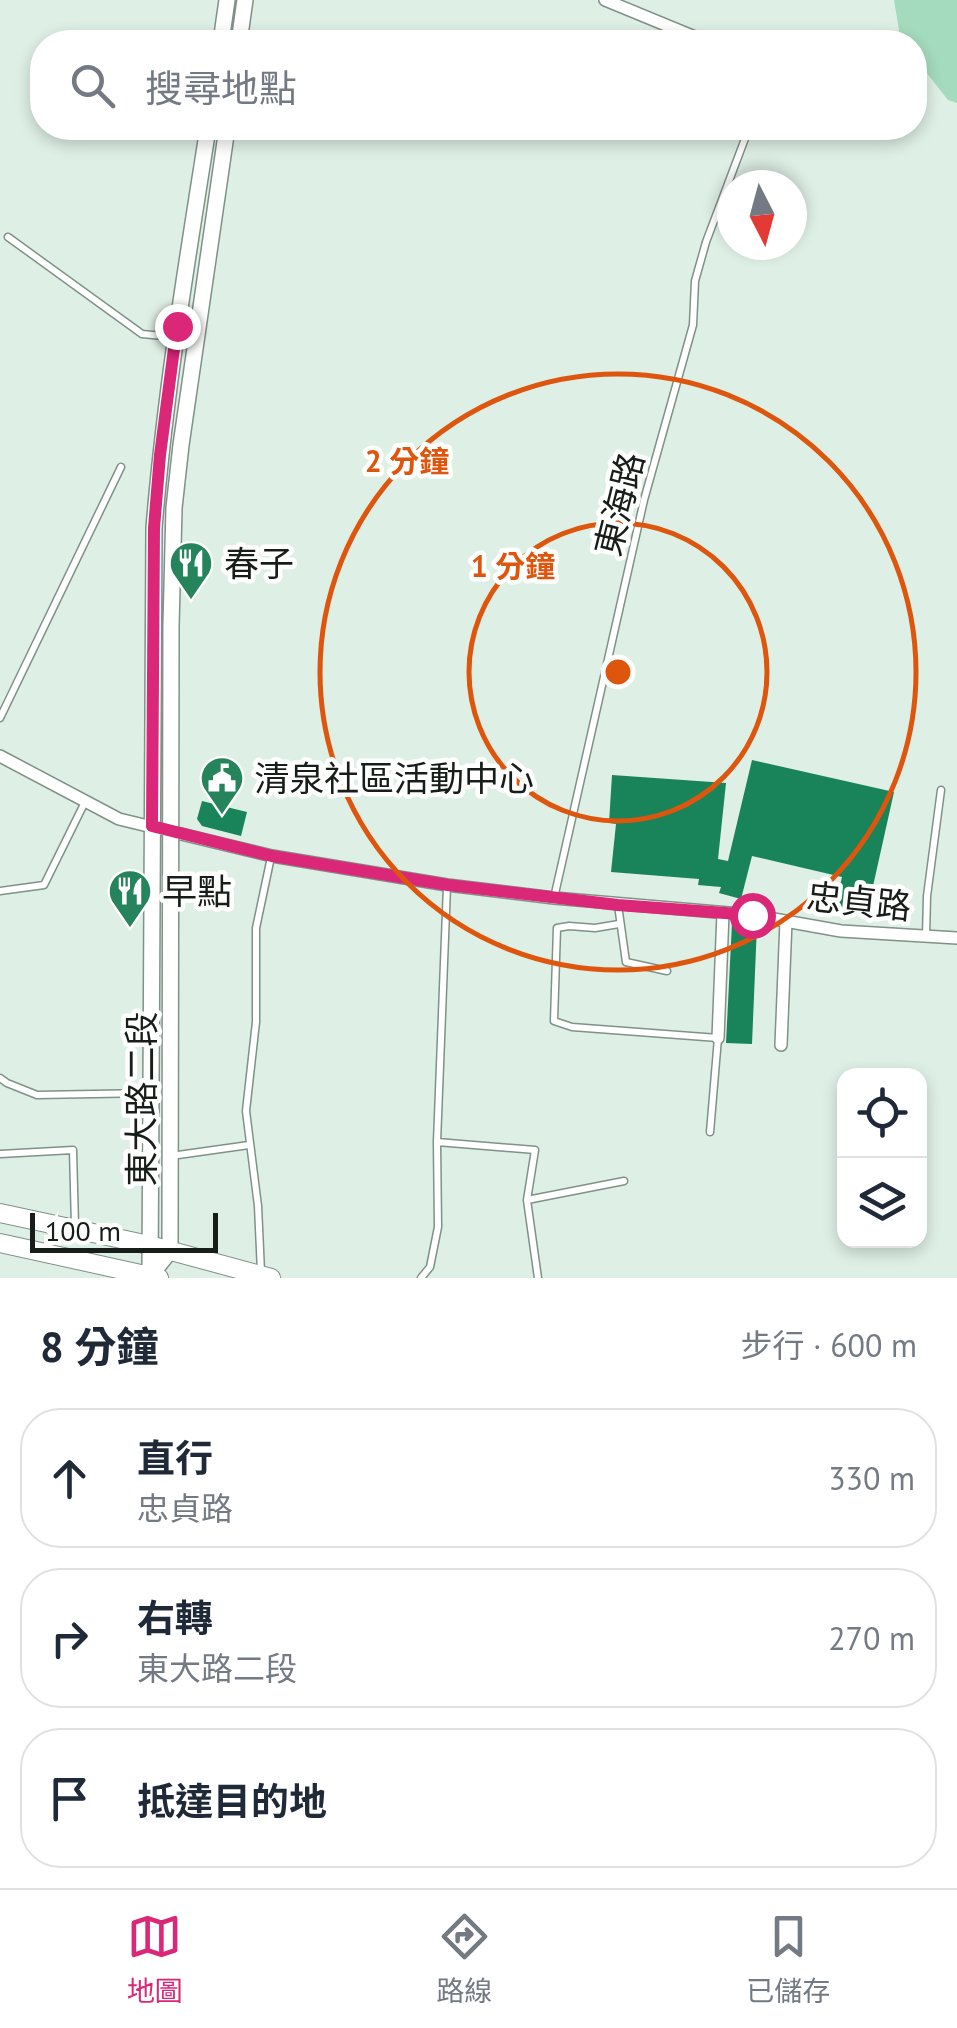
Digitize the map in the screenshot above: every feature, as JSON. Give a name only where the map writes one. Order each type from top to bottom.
[{"type":"main road","points":[[0,1212],[149,1244],[266,1277]]},
{"type":"main road","points":[[0,1243],[155,1277]]},
{"type":"street","points":[[223,30],[227,0]]},
{"type":"street","points":[[241,30],[245,0]]},
{"type":"street","points":[[605,0],[678,30]]},
{"type":"street","name":"東大路二段","points":[[155,1277],[149,1244],[154,528],[176,332],[206,140]]},
{"type":"street","name":"東大路二段","points":[[170,1251],[174,508],[225,140]]},
{"type":"street","points":[[176,332],[198,328]]},
{"type":"street","name":"忠貞路","points":[[0,756],[119,819],[272,856],[554,898],[723,913],[841,931],[957,938]]},
{"type":"street","points":[[718,1038],[723,913]]},
{"type":"street","points":[[781,1046],[786,921]]},
{"type":"street","points":[[155,1277],[170,1251]]},
{"type":"lane","name":"東海路","points":[[554,898],[644,500],[692,325],[695,281],[744,140]]},
{"type":"lane","points":[[8,237],[142,334],[163,338],[176,332]]},
{"type":"lane","points":[[0,718],[122,467]]},
{"type":"lane","points":[[926,936],[927,896],[941,790]]},
{"type":"lane","points":[[0,891],[44,885],[85,802]]},
{"type":"lane","points":[[266,1277],[246,1111],[256,1022],[256,928],[272,856]]},
{"type":"lane","points":[[421,1278],[430,1266],[438,1227],[437,1142],[448,885]]},
{"type":"lane","points":[[618,905],[626,962],[667,970]]},
{"type":"lane","points":[[619,924],[557,928],[554,1022],[572,1027],[718,1038],[710,1132]]},
{"type":"lane","points":[[0,1078],[37,1095],[152,1093]]},
{"type":"lane","points":[[437,1142],[535,1150],[527,1200],[538,1278]]},
{"type":"lane","points":[[171,1156],[249,1145]]},
{"type":"lane","points":[[0,1154],[73,1150],[75,1228]]},
{"type":"lane","points":[[527,1200],[624,1181]]},
{"type":"green space","points":[[894,0],[957,0],[957,103],[948,100],[927,73],[927,30],[899,30]]},
{"type":"building","points":[[752,760],[894,792],[867,913],[835,907],[842,877],[752,856],[741,899],[719,893],[721,887],[698,885],[699,879],[611,872],[616,824],[609,823],[612,775],[726,783],[718,859],[728,861]]},
{"type":"building","name":"清泉社區活動中心","points":[[202,801],[247,812],[241,836],[202,826],[197,819]]},
{"type":"building","points":[[732,923],[757,925],[752,1044],[726,1043]]},
{"type":"place","name":"春子","points":[[191,601]]},
{"type":"place","name":"清泉社區活動中心","points":[[222,816]]},
{"type":"place","name":"早點","points":[[130,929]]},
{"type":"route","points":[[177,326],[154,528],[152,826],[272,856],[448,885],[618,905],[752,915]]}]
